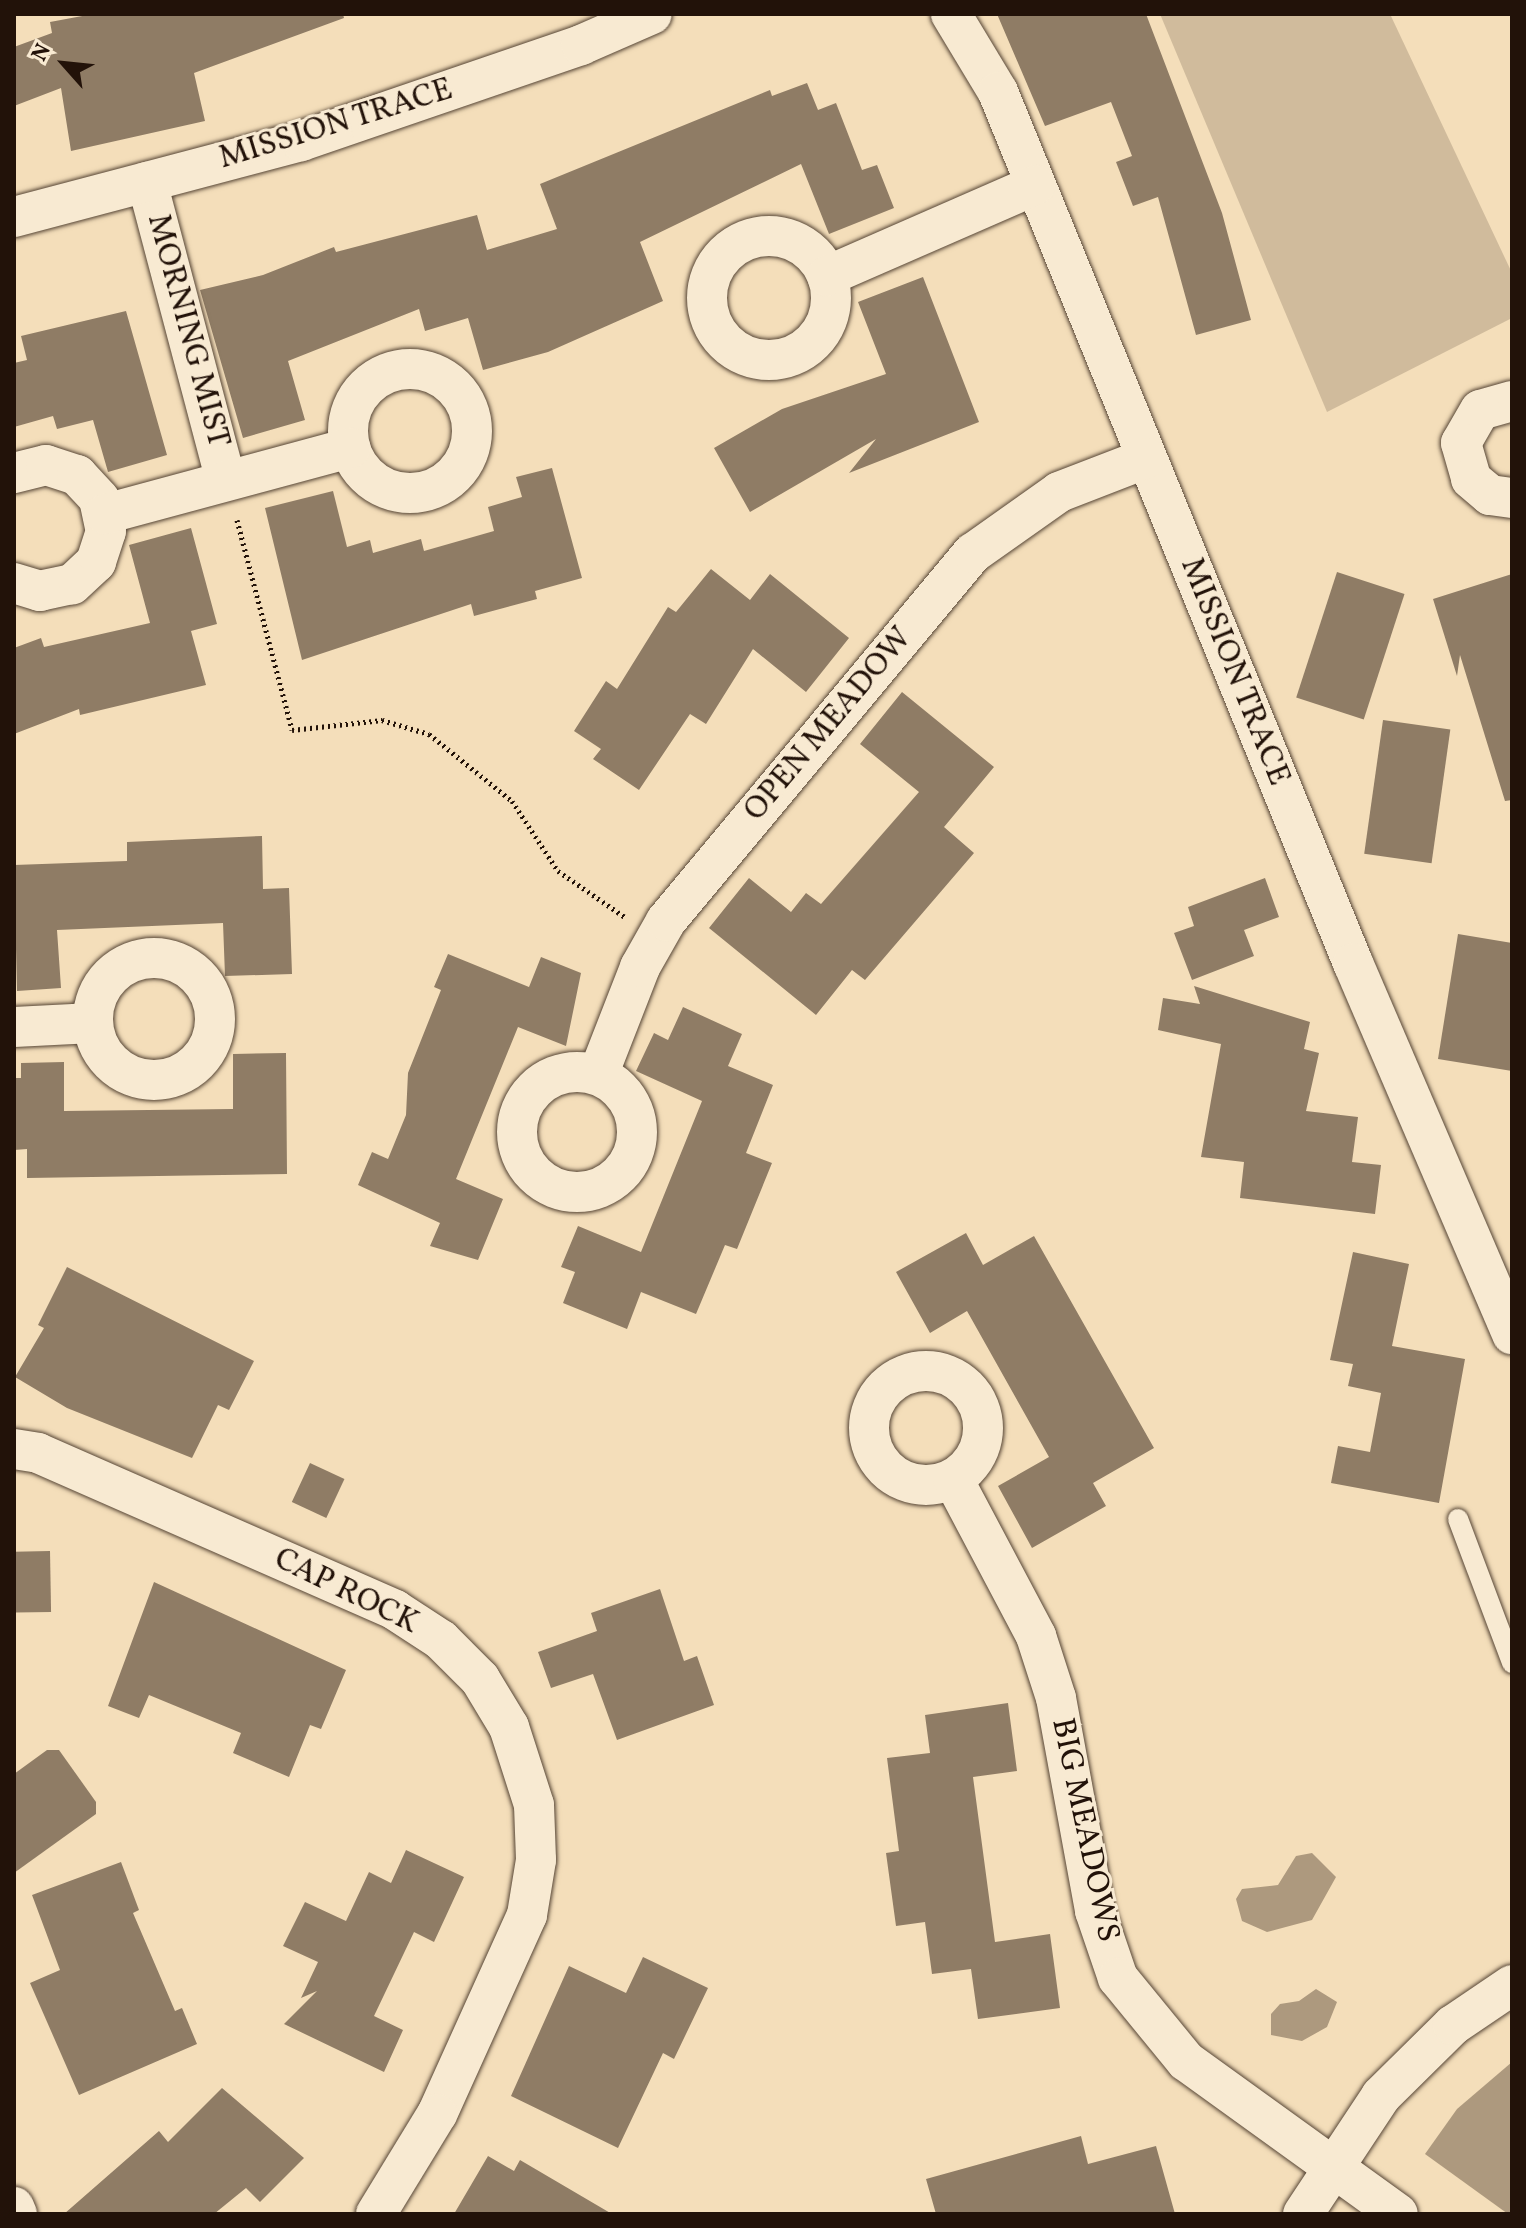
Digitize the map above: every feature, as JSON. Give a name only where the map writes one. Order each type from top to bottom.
[{"type":"street","name":"MISSION TRACE","points":[[14,217],[301,141],[581,45],[652,14]]},
{"type":"street","name":"MISSION TRACE","points":[[951,14],[998,92],[1512,1334]]},
{"type":"street","name":"MORNING MIST","points":[[147,182],[226,480]]},
{"type":"street","points":[[827,276],[1035,185]]},
{"type":"street","points":[[1512,401],[1480,410],[1461,443],[1471,479],[1490,495],[1512,498]]},
{"type":"street","name":"MORNING MIST","points":[[105,514],[350,448]]},
{"type":"street","name":"OPEN MEADOW","points":[[598,1075],[656,938],[973,553],[1059,492],[1147,458]]},
{"type":"street","points":[[14,473],[30,466],[63,468],[90,485],[105,514],[103,547],[86,574],[57,589],[14,583]]},
{"type":"street","points":[[14,1027],[93,1023]]},
{"type":"street","name":"CAP ROCK","points":[[14,1449],[38,1453],[395,1610],[441,1640],[480,1679],[509,1727],[534,1805],[536,1860],[527,1915],[437,2114],[376,2214]]},
{"type":"street","name":"BIG MEADOWS","points":[[953,1479],[1036,1636],[1056,1698],[1095,1911],[1118,1978],[1186,2061],[1398,2214]]},
{"type":"street","points":[[1303,2214],[1381,2096],[1417,2057],[1512,1985]]},
{"type":"street","points":[[14,2207],[17,2214]]},
{"type":"lane","points":[[1458,1519],[1512,1663]]},
{"type":"path","points":[[226,480],[292,730],[382,720],[429,734],[512,801],[558,871],[656,938]]},
{"type":"shaded area","points":[[1160,14],[1390,14],[1512,273],[1512,318],[1327,412]]},
{"type":"shaded area","points":[[1312,1853],[1336,1877],[1312,1920],[1267,1932],[1242,1921],[1236,1899],[1242,1889],[1278,1885],[1296,1856]]},
{"type":"shaded area","points":[[1316,1989],[1337,2002],[1327,2027],[1302,2041],[1271,2035],[1271,2014],[1280,2004],[1299,2001]]},
{"type":"shaded area","points":[[1512,2062],[1512,2214],[1508,2214],[1425,2154],[1457,2109]]},
{"type":"building","points":[[93,14],[343,14],[344,18],[194,73],[205,121],[71,151],[61,88],[14,106],[14,47],[52,33],[50,22]]},
{"type":"building","points":[[997,14],[1146,14],[1222,213],[1251,320],[1196,335],[1158,197],[1133,206],[1116,162],[1132,156],[1111,102],[1045,126]]},
{"type":"building","points":[[807,83],[818,110],[836,103],[862,170],[877,165],[894,208],[829,234],[801,164],[640,242],[663,301],[548,352],[483,370],[468,318],[425,331],[419,309],[288,361],[305,420],[243,438],[200,290],[263,275],[334,247],[336,252],[477,215],[487,250],[557,229],[540,184],[770,90],[772,96]]},
{"type":"building","points":[[923,277],[979,422],[849,473],[876,439],[750,512],[714,448],[782,409],[886,374],[858,302]]},
{"type":"building","points":[[126,311],[167,455],[108,472],[93,420],[57,429],[53,416],[14,427],[14,363],[27,360],[21,336]]},
{"type":"building","points":[[552,468],[582,578],[535,591],[537,599],[474,616],[471,604],[302,660],[265,508],[333,491],[347,547],[370,540],[373,553],[421,539],[424,551],[494,531],[488,507],[522,497],[516,477]]},
{"type":"building","points":[[191,528],[217,624],[191,631],[206,685],[80,715],[79,709],[14,734],[14,648],[41,638],[44,647],[150,623],[129,545]]},
{"type":"building","points":[[711,569],[750,600],[770,574],[849,638],[806,692],[753,649],[706,724],[690,714],[639,790],[593,759],[601,749],[574,731],[606,681],[617,689],[668,607],[676,612]]},
{"type":"building","points":[[1337,572],[1405,594],[1364,719],[1296,698]]},
{"type":"building","points":[[1512,574],[1512,800],[1505,801],[1460,655],[1457,676],[1433,599]]},
{"type":"building","points":[[902,692],[994,767],[944,827],[974,853],[865,980],[852,970],[816,1015],[709,928],[749,878],[791,912],[806,893],[821,904],[919,792],[860,744]]},
{"type":"building","points":[[1383,720],[1450,729],[1432,863],[1364,854]]},
{"type":"building","points":[[262,836],[263,889],[289,888],[292,974],[225,976],[223,923],[57,930],[61,988],[17,991],[14,865],[127,861],[127,842]]},
{"type":"building","points":[[1265,878],[1279,917],[1244,930],[1254,956],[1192,980],[1174,933],[1194,926],[1188,907]]},
{"type":"building","points":[[1458,934],[1512,943],[1512,1071],[1438,1059]]},
{"type":"building","points":[[448,954],[529,987],[541,957],[581,973],[566,1046],[518,1027],[456,1179],[503,1199],[478,1260],[430,1246],[440,1223],[358,1185],[372,1152],[388,1159],[406,1115],[408,1073],[441,990],[434,987]]},
{"type":"building","points":[[1194,986],[1310,1022],[1304,1049],[1319,1053],[1306,1111],[1358,1117],[1352,1162],[1381,1165],[1375,1214],[1240,1198],[1244,1162],[1201,1157],[1221,1044],[1158,1030],[1163,998],[1200,1004]]},
{"type":"building","points":[[683,1007],[742,1034],[728,1066],[773,1085],[746,1153],[772,1163],[737,1249],[725,1245],[696,1314],[641,1292],[627,1329],[563,1303],[575,1272],[561,1267],[578,1226],[641,1252],[702,1101],[636,1071],[654,1033],[668,1040]]},
{"type":"building","points":[[286,1053],[287,1174],[27,1178],[27,1149],[14,1150],[14,1078],[21,1078],[21,1063],[64,1062],[64,1111],[233,1109],[233,1054]]},
{"type":"building","points":[[966,1233],[983,1265],[1034,1236],[1154,1448],[1093,1483],[1106,1506],[1032,1548],[998,1486],[1049,1457],[967,1311],[930,1333],[896,1272]]},
{"type":"building","points":[[1353,1252],[1409,1264],[1392,1346],[1465,1359],[1439,1503],[1331,1483],[1338,1446],[1370,1452],[1381,1393],[1348,1386],[1353,1364],[1330,1360]]},
{"type":"building","points":[[67,1267],[254,1361],[229,1410],[218,1405],[192,1458],[67,1408],[15,1377],[44,1328],[38,1325]]},
{"type":"building","points":[[310,1463],[344,1479],[326,1518],[292,1502]]},
{"type":"building","points":[[50,1551],[51,1612],[15,1613],[14,1552]]},
{"type":"building","points":[[154,1582],[346,1670],[321,1729],[310,1725],[289,1777],[233,1753],[241,1733],[149,1695],[139,1718],[108,1706]]},
{"type":"building","points":[[660,1589],[684,1661],[697,1656],[714,1705],[617,1740],[593,1674],[551,1688],[538,1652],[597,1631],[591,1613]]},
{"type":"building","points":[[1008,1703],[1017,1771],[973,1777],[995,1942],[1050,1934],[1060,2008],[978,2019],[971,1969],[932,1974],[925,1922],[896,1926],[886,1853],[899,1851],[887,1758],[930,1753],[925,1715]]},
{"type":"building","points":[[47,1750],[59,1750],[96,1802],[96,1814],[14,1873],[14,1774]]},
{"type":"building","points":[[406,1850],[464,1877],[434,1942],[414,1932],[374,2016],[403,2030],[384,2072],[284,2024],[317,1991],[301,1998],[318,1962],[283,1946],[305,1902],[346,1921],[369,1872],[391,1883]]},
{"type":"building","points":[[121,1862],[139,1910],[133,1913],[175,2011],[182,2008],[197,2044],[79,2095],[30,1983],[60,1970],[32,1895]]},
{"type":"building","points":[[643,1957],[708,1988],[674,2059],[663,2053],[618,2148],[511,2096],[569,1966],[626,1993]]},
{"type":"building","points":[[222,2088],[304,2158],[260,2202],[246,2188],[214,2214],[64,2214],[159,2131],[168,2142]]},
{"type":"building","points":[[1081,2136],[1088,2164],[1156,2146],[1175,2214],[936,2214],[926,2179]]},
{"type":"building","points":[[488,2156],[514,2171],[520,2160],[612,2214],[454,2214]]}]
